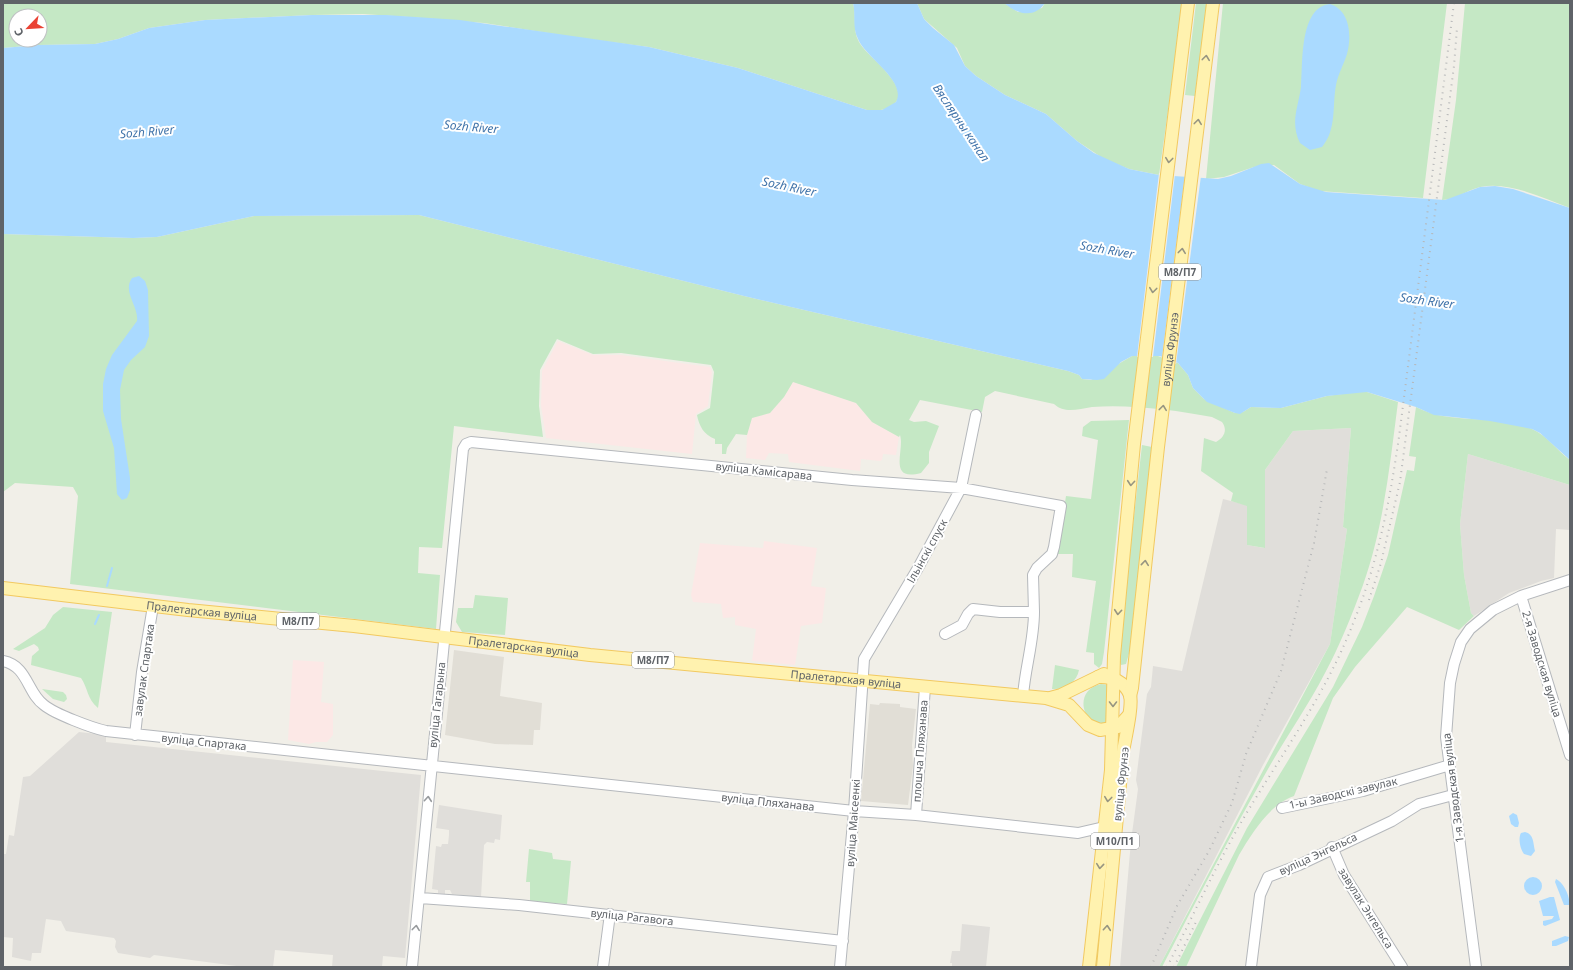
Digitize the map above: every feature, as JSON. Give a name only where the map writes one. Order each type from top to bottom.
[{"type":"main road","name":"вуліца Фрунзэ","points":[[1089,967],[1111,770],[1114,656],[1134,444],[1188,3]]},
{"type":"main road","name":"вуліца Фрунзэ","points":[[1103,967],[1131,702],[1130,696],[1158,447],[1213,3]]},
{"type":"main road","name":"Пралетарская вуліца","points":[[3,588],[152,606],[354,626],[590,655],[1023,696],[1051,700],[1069,705],[1082,719]]},
{"type":"main road","name":"М8/П7","points":[[1087,683],[1098,677],[1109,668],[1114,656]]},
{"type":"main road","points":[[1098,677],[1113,678],[1123,685],[1130,696]]},
{"type":"main road","name":"Пралетарская вуліца","points":[[1051,700],[1087,683]]},
{"type":"main road","points":[[1082,719],[1078,712],[1078,696],[1087,683]]},
{"type":"main road","name":"вуліца Фрунзэ","points":[[1051,700],[1069,711],[1082,727],[1103,741],[1108,749],[1111,770]]},
{"type":"main road","points":[[1112,729],[1122,724],[1129,715]]},
{"type":"main road","name":"М8/П7","points":[[1082,719],[1094,729],[1112,729]]},
{"type":"street","name":"Ільінскі спуск","points":[[862,680],[863,664],[867,653],[918,568],[960,488],[976,415]]},
{"type":"street","name":"вуліца Камісарава","points":[[466,444],[471,442],[845,479],[960,488],[1061,506],[1052,554],[1037,568],[1033,575],[1034,612]]},
{"type":"street","name":"вуліца Гагарына","points":[[412,967],[420,898],[431,767],[463,449],[466,444]]},
{"type":"street","name":"1-я Заводская вуліца","points":[[1476,967],[1446,737],[1450,683],[1461,642],[1470,629],[1493,610],[1520,596],[1570,580]]},
{"type":"street","name":"2-я Заводская вуліца","points":[[1520,596],[1570,755]]},
{"type":"street","name":"завулак Спартака","points":[[135,735],[142,672],[152,606]]},
{"type":"street","points":[[945,634],[962,625],[968,614],[973,609],[1000,612],[1034,612],[1034,636],[1025,668],[1023,696]]},
{"type":"street","name":"вуліца Спартака","points":[[3,661],[22,671],[37,698],[44,706],[90,727],[135,735],[431,767]]},
{"type":"street","name":"вуліца Маісеенкі","points":[[840,967],[854,811],[862,680]]},
{"type":"street","name":"плошча Пляханава","points":[[916,815],[925,687]]},
{"type":"street","name":"1-ы Заводскі завулак","points":[[1282,808],[1363,790],[1450,765]]},
{"type":"street","name":"вуліца Пляханава","points":[[431,767],[854,811],[916,815],[1078,833],[1104,827]]},
{"type":"street","name":"вуліца Энгельса","points":[[1251,967],[1260,895],[1268,877],[1299,865],[1332,847],[1392,821],[1419,804],[1453,795]]},
{"type":"street","name":"завулак Энгельса","points":[[1332,847],[1344,875],[1402,967]]},
{"type":"street","name":"вуліца Рагавога","points":[[420,898],[519,905],[610,914],[843,941]]},
{"type":"street","points":[[603,967],[610,914]]},
{"type":"shaded area","points":[[558,341],[593,355],[621,355],[710,367],[712,372],[708,406],[696,414],[692,454],[546,438],[541,405],[542,371]]},
{"type":"shaded area","points":[[793,382],[856,403],[872,422],[899,437],[896,455],[883,454],[882,460],[880,461],[861,459],[860,471],[789,462],[788,454],[769,453],[765,460],[746,458],[747,435],[752,418],[770,413],[784,397]]},
{"type":"shaded area","points":[[1351,428],[1343,527],[1347,529],[1330,644],[1263,765],[1159,967],[1120,967],[1131,841],[1138,789],[1136,780],[1147,694],[1151,687],[1153,666],[1182,671],[1223,499],[1247,505],[1247,545],[1264,548],[1265,470],[1293,431]]},
{"type":"shaded area","points":[[1468,454],[1570,485],[1570,530],[1556,529],[1554,578],[1541,581],[1509,593],[1474,616],[1471,613],[1464,575],[1460,524]]},
{"type":"shaded area","points":[[764,541],[817,548],[811,586],[826,588],[822,623],[801,626],[795,665],[752,661],[756,629],[735,625],[735,617],[723,618],[721,604],[693,602],[691,595],[700,543],[763,548]]},
{"type":"shaded area","points":[[454,650],[504,657],[500,696],[542,703],[540,730],[534,730],[533,745],[495,744],[445,735]]},
{"type":"shaded area","points":[[293,660],[324,662],[321,702],[333,704],[333,735],[327,742],[316,742],[309,744],[288,740]]},
{"type":"shaded area","points":[[880,703],[900,704],[900,707],[916,709],[912,745],[913,766],[908,805],[861,801],[870,704],[879,705]]},
{"type":"shaded area","points":[[79,732],[106,735],[106,742],[421,775],[405,958],[383,956],[382,967],[332,967],[333,955],[275,950],[273,967],[244,967],[154,955],[150,958],[118,953],[115,947],[116,941],[114,938],[66,931],[61,921],[46,919],[41,953],[32,953],[31,961],[12,957],[13,938],[3,937],[3,854],[6,854],[9,835],[14,836],[23,777],[30,776]]},
{"type":"shaded area","points":[[439,805],[502,815],[500,840],[495,839],[494,843],[487,842],[484,845],[481,897],[452,894],[450,890],[445,890],[445,894],[438,893],[438,890],[432,889],[436,846],[441,847],[442,844],[448,844],[449,835],[449,830],[436,828]]},
{"type":"shaded area","points":[[962,924],[990,927],[986,967],[952,967],[952,963],[950,963],[952,951],[960,951]]},
{"type":"green space","points":[[3,3],[853,3],[855,28],[859,42],[892,79],[897,87],[898,95],[896,102],[886,109],[867,110],[738,68],[649,47],[484,23],[363,14],[205,20],[149,28],[118,39],[95,44],[48,45],[48,8],[8,8],[8,48],[3,48]]},
{"type":"green space","points":[[917,3],[1004,3],[1018,12],[1042,8],[1045,3],[1183,3],[1159,175],[1129,169],[1104,159],[1077,141],[1046,114],[1005,95],[976,76],[965,66],[957,48],[924,19]]},
{"type":"green space","points":[[1196,3],[1207,3],[1195,96],[1185,95]]},
{"type":"green space","points":[[1223,3],[1447,3],[1423,198],[1319,191],[1300,184],[1274,165],[1254,167],[1224,177],[1206,179]]},
{"type":"green space","points":[[1465,3],[1570,3],[1570,208],[1537,195],[1503,186],[1480,187],[1447,200],[1442,200],[1456,100]]},
{"type":"green space","points":[[419,215],[744,296],[1068,371],[1079,375],[1082,379],[1091,380],[1132,356],[1155,355],[1178,363],[1188,375],[1193,388],[1204,399],[1235,413],[1243,412],[1251,407],[1281,408],[1327,396],[1357,392],[1367,392],[1398,402],[1389,471],[1376,540],[1363,585],[1346,630],[1318,685],[1254,793],[1162,967],[1159,967],[1330,644],[1347,529],[1343,527],[1351,428],[1293,431],[1265,470],[1265,548],[1247,545],[1247,506],[1231,501],[1233,493],[1201,471],[1204,438],[1216,442],[1223,436],[1225,431],[1222,422],[1212,417],[1168,410],[1121,406],[1067,410],[1054,404],[995,391],[985,397],[982,412],[920,400],[909,420],[914,422],[926,421],[939,426],[929,452],[929,463],[921,473],[911,475],[904,473],[901,469],[900,435],[899,437],[872,422],[856,403],[793,382],[784,397],[770,413],[752,418],[747,435],[736,434],[727,448],[726,454],[722,454],[722,444],[715,444],[715,439],[705,433],[699,423],[697,415],[710,408],[714,372],[711,365],[621,353],[593,354],[557,339],[540,370],[539,406],[543,437],[454,426],[442,548],[419,547],[418,573],[440,575],[436,629],[70,584],[78,496],[73,487],[15,483],[3,492],[3,234],[133,238],[157,237],[254,216]]},
{"type":"green space","points":[[1416,407],[1430,413],[1444,416],[1504,421],[1518,424],[1538,432],[1570,460],[1570,485],[1468,454],[1460,524],[1464,575],[1471,613],[1474,616],[1459,630],[1407,607],[1355,667],[1333,698],[1294,796],[1285,800],[1269,812],[1262,820],[1239,855],[1186,967],[1176,967],[1247,828],[1333,687],[1362,627],[1388,555],[1407,470],[1414,471],[1416,457],[1409,456]]},
{"type":"green space","points":[[1129,420],[1104,652],[1102,664],[1099,668],[1094,664],[1094,653],[1086,652],[1096,581],[1072,577],[1073,554],[1057,554],[1066,496],[1091,499],[1098,440],[1082,436],[1083,427],[1091,421]]},
{"type":"green space","points":[[1142,445],[1152,447],[1130,650],[1126,664],[1121,665],[1118,659]]},
{"type":"green space","points":[[475,595],[508,598],[505,635],[462,632],[456,622],[458,608],[473,608]]},
{"type":"green space","points":[[63,607],[112,612],[98,708],[94,705],[81,678],[31,665],[32,656],[39,650],[34,644],[19,651],[13,649],[45,628],[53,615]]},
{"type":"green space","points":[[1055,665],[1079,670],[1073,682],[1066,687],[1052,689]]},
{"type":"green space","points":[[1101,684],[1109,685],[1109,723],[1100,724],[1092,721],[1087,715],[1084,708],[1084,701],[1086,694],[1092,688]]},
{"type":"green space","points":[[42,689],[63,692],[67,699],[64,702],[53,699]]},
{"type":"green space","points":[[1123,726],[1097,967],[1095,967],[1117,749],[1117,731]]},
{"type":"green space","points":[[529,849],[552,853],[553,859],[571,861],[567,904],[530,902],[530,882],[526,882]]},
{"type":"water","points":[[853,3],[917,3],[924,19],[954,45],[965,66],[976,76],[1005,95],[1046,114],[1077,141],[1094,153],[1129,169],[1159,175],[1218,179],[1231,176],[1261,164],[1269,163],[1300,184],[1326,192],[1445,200],[1480,187],[1495,186],[1513,189],[1570,208],[1570,460],[1540,433],[1532,429],[1490,421],[1434,415],[1416,407],[1367,392],[1327,396],[1281,408],[1251,407],[1240,414],[1207,402],[1193,388],[1188,375],[1178,363],[1160,356],[1132,356],[1121,362],[1104,379],[1082,379],[1079,375],[1068,371],[744,296],[419,215],[254,216],[157,237],[133,238],[3,234],[3,48],[48,48],[48,45],[95,44],[118,39],[149,28],[205,20],[312,15],[386,15],[460,20],[649,47],[738,68],[867,110],[882,110],[896,102],[898,94],[896,86],[891,78],[862,46],[858,39],[855,30]]},
{"type":"water","points":[[1004,3],[1045,3],[1036,11],[1025,13],[1014,10]]},
{"type":"water","points":[[1330,4],[1337,7],[1342,12],[1348,24],[1349,47],[1336,85],[1330,133],[1322,147],[1310,150],[1300,143],[1297,136],[1295,122],[1301,87],[1303,51],[1308,26],[1313,15],[1320,7]]},
{"type":"water","points":[[139,276],[145,281],[148,290],[149,336],[145,347],[131,360],[124,370],[120,390],[121,419],[130,478],[130,490],[127,498],[122,500],[117,494],[114,448],[103,411],[103,384],[106,369],[112,355],[137,321],[136,310],[130,294],[129,283],[132,278]]},
{"type":"water","points":[[1513,813],[1517,815],[1519,823],[1518,827],[1511,824],[1509,816]]},
{"type":"water","points":[[1525,832],[1532,837],[1535,851],[1531,856],[1524,854],[1521,846],[1520,835],[1521,833]]},
{"type":"water","points":[[1533,877],[1540,879],[1542,886],[1540,893],[1533,895],[1526,893],[1524,886],[1526,879]]},
{"type":"water","points":[[1556,879],[1566,890],[1569,898],[1569,905],[1564,905],[1555,882]]},
{"type":"water","points":[[1554,897],[1560,920],[1545,926],[1543,925],[1543,921],[1552,919],[1554,916],[1543,916],[1539,901]]},
{"type":"water","points":[[1565,936],[1569,937],[1568,941],[1552,946],[1552,941]]},
{"type":"pier","points":[[1159,173],[1175,174],[1153,357],[1137,357]]},
{"type":"pier","points":[[1185,175],[1201,176],[1176,364],[1162,358]]},
{"type":"waterway","points":[[107,586],[112,568]]},
{"type":"waterway","points":[[95,624],[99,615]]},
{"type":"railway","points":[[1167,967],[1235,833],[1332,671],[1354,621],[1370,576],[1392,484],[1399,437],[1454,3]]},
{"type":"railway","points":[[1369,600],[1381,563],[1400,482],[1454,66],[1457,28]]},
{"type":"railway","points":[[1151,967],[1177,906],[1209,851],[1232,803],[1246,754],[1281,671],[1314,543],[1327,469]]},
{"type":"railway","points":[[1174,967],[1197,920]]},
{"type":"water label","name":"Вяслярны канал","points":[[961,123]]},
{"type":"water label","name":"Sozh River","points":[[471,127]]},
{"type":"water label","name":"Sozh River","points":[[147,132]]},
{"type":"water label","name":"Sozh River","points":[[789,187]]},
{"type":"water label","name":"Sozh River","points":[[1107,250]]},
{"type":"water label","name":"Sozh River","points":[[1427,301]]}]
